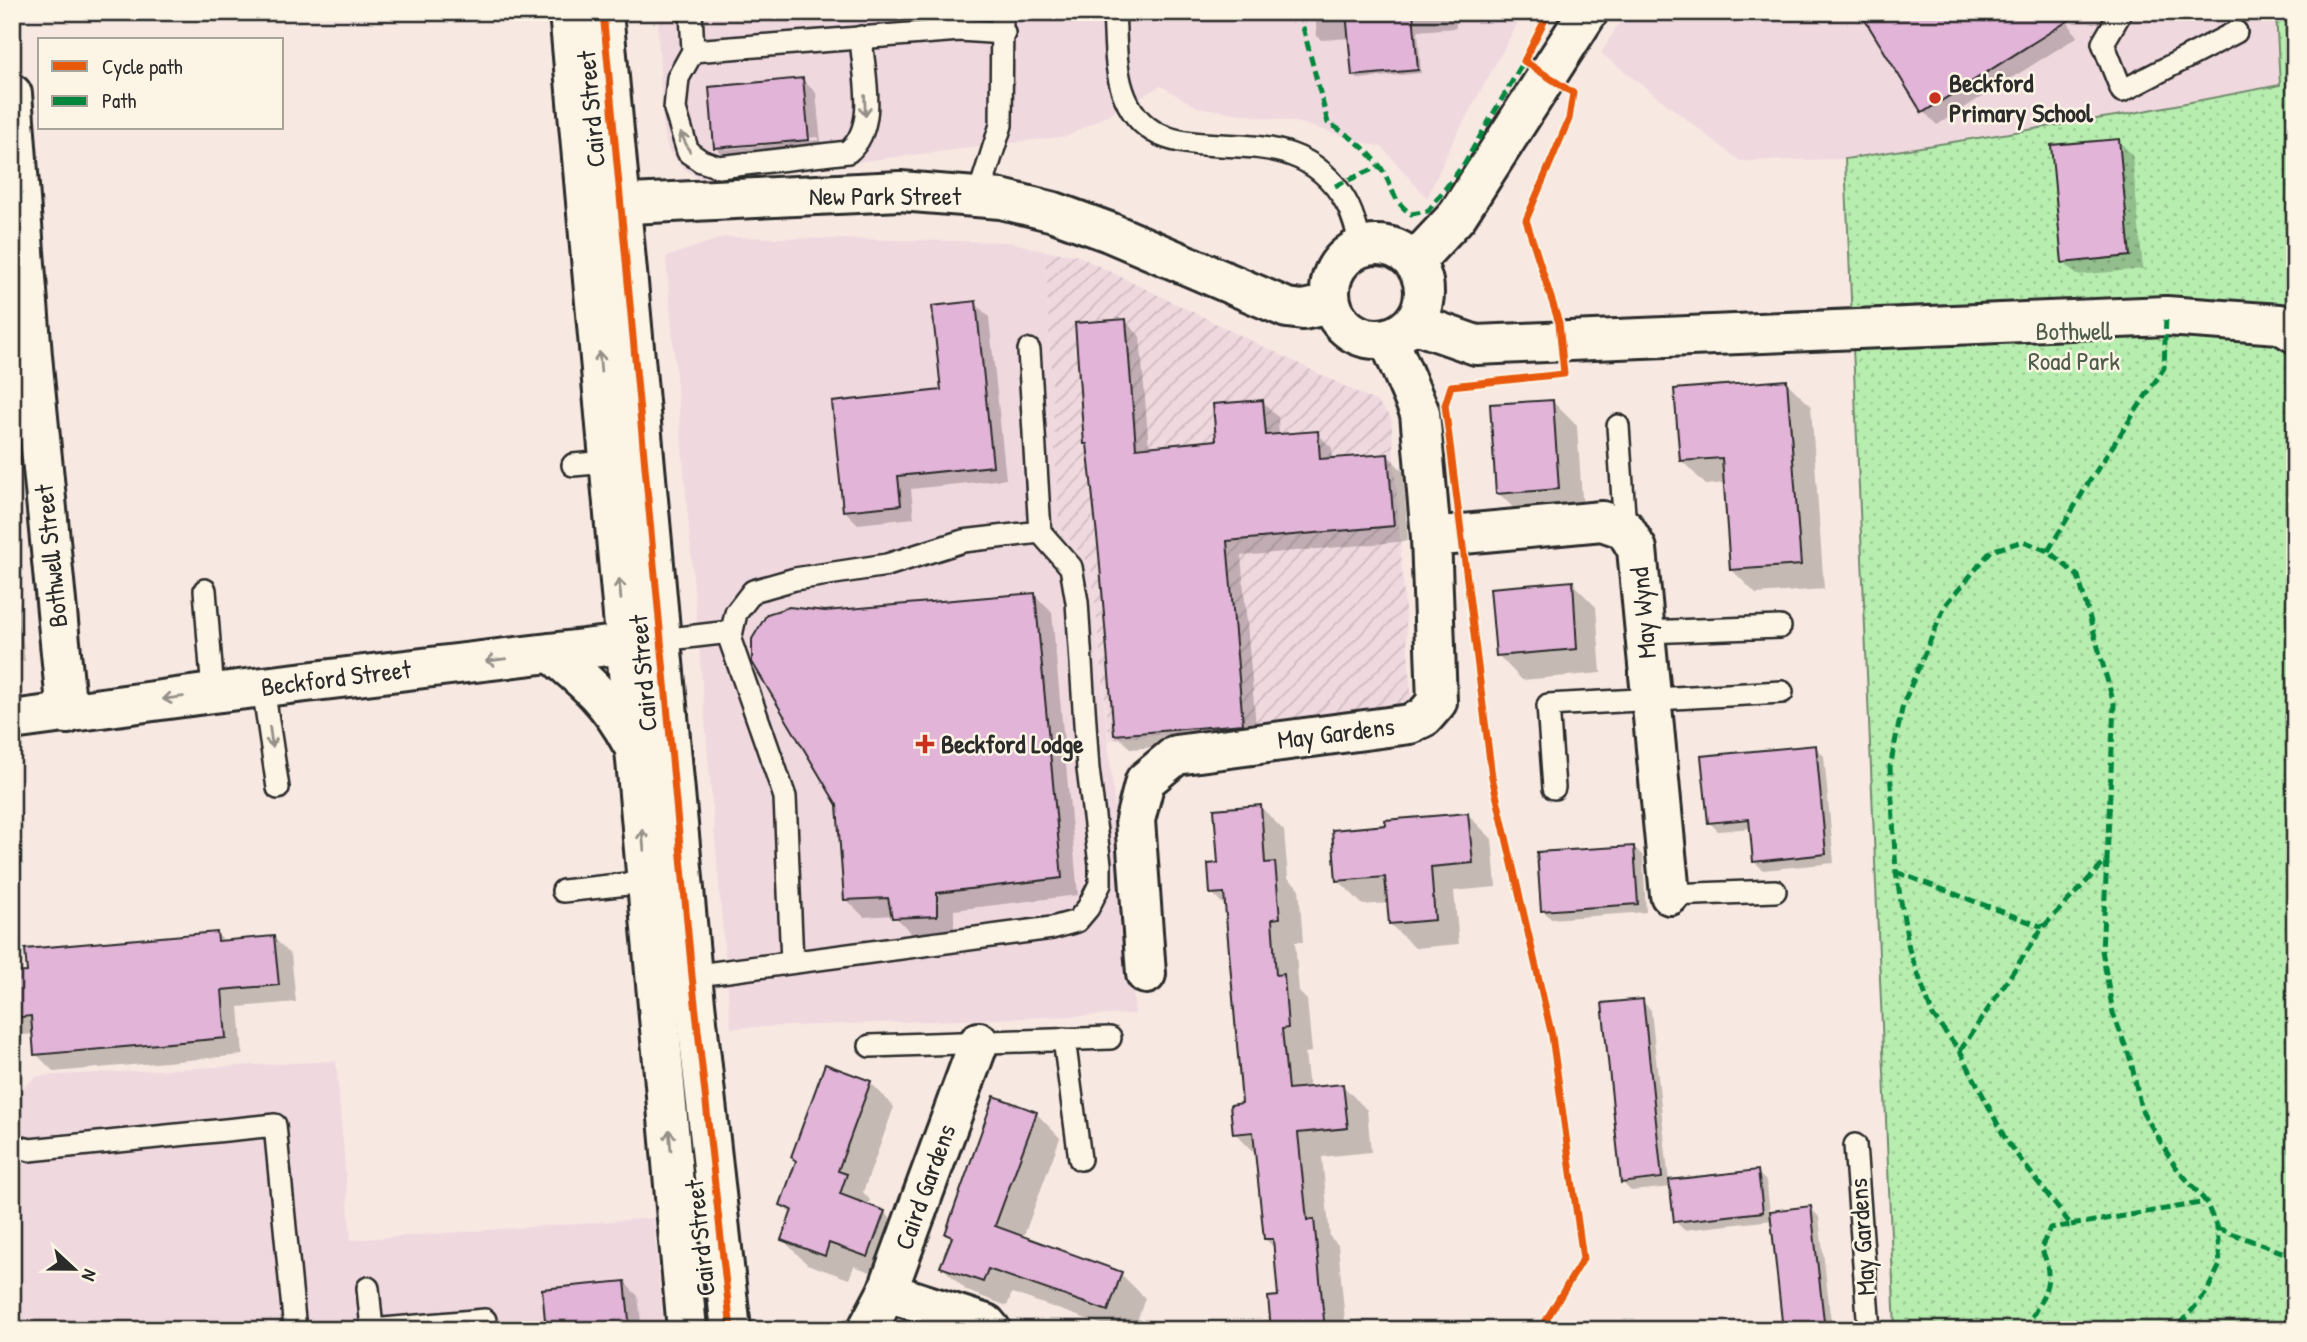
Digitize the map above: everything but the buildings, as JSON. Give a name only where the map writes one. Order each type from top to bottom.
[{"type":"street","name":"Caird Street","points":[[569,12],[604,205],[674,978],[687,1330]]},
{"type":"street","name":"Caird Street","points":[[603,12],[604,205],[591,463],[643,643],[635,750],[646,882],[674,978],[731,1330]]},
{"type":"street","points":[[1414,262],[1457,216],[1588,12]]},
{"type":"street","name":"Bothwell Street","points":[[12,94],[22,357],[67,714]]},
{"type":"street","name":"New Park Street","points":[[604,205],[900,191],[1001,199],[1054,212],[1287,308],[1303,310],[1331,304]]},
{"type":"street","points":[[1401,331],[1420,314],[1425,293],[1420,272],[1406,254],[1385,245],[1362,247],[1343,260],[1336,269],[1330,292],[1331,304],[1340,323],[1348,330],[1368,339],[1401,331],[1476,345],[2165,316],[2285,326]]},
{"type":"street","name":"May Gardens","points":[[1146,974],[1135,820],[1144,781],[1176,755],[1410,724],[1424,716],[1437,702],[1439,685],[1431,537],[1420,413],[1401,331]]},
{"type":"street","name":"May Wynd","points":[[1431,537],[1602,521],[1625,529],[1637,549],[1670,895]]},
{"type":"street","name":"Beckford Street","points":[[12,720],[212,693],[643,643]]},
{"type":"street","points":[[552,653],[600,694],[617,715],[635,750]]},
{"type":"street","name":"Caird Gardens","points":[[867,1330],[887,1292],[979,1042]]},
{"type":"street","points":[[887,1292],[986,1324],[991,1330]]},
{"type":"lane","points":[[691,12],[693,51],[678,78],[675,109],[680,134],[688,152],[701,161],[719,167],[848,152],[859,142],[866,127],[861,37]]},
{"type":"lane","points":[[1114,12],[1119,77],[1125,98],[1138,118],[1153,132],[1174,141],[1198,145],[1245,144],[1277,149],[1300,158],[1321,172],[1347,203],[1362,247]]},
{"type":"lane","points":[[2121,12],[2103,43],[2122,90],[2236,32]]},
{"type":"lane","points":[[693,51],[960,30],[1003,22],[1002,125],[978,197]]},
{"type":"lane","points":[[674,978],[1052,928],[1077,921],[1095,897],[1100,884],[1100,864],[1088,769],[1077,602],[1071,567],[1040,532],[1029,350]]},
{"type":"lane","points":[[1618,426],[1625,529]]},
{"type":"lane","points":[[792,962],[785,797],[770,749],[745,688],[730,632],[736,613],[753,591],[795,579],[887,565],[963,541],[1040,532]]},
{"type":"lane","points":[[205,590],[212,693]]},
{"type":"lane","points":[[1645,632],[1780,627]]},
{"type":"lane","points":[[643,643],[730,632]]},
{"type":"lane","points":[[263,687],[278,788]]},
{"type":"lane","points":[[1554,788],[1548,705],[1782,692]]},
{"type":"lane","points":[[563,891],[646,882]]},
{"type":"lane","points":[[1670,895],[1775,891]]},
{"type":"lane","points":[[870,1046],[1110,1038]]},
{"type":"lane","points":[[1064,1039],[1080,1159]]},
{"type":"lane","points":[[12,1145],[30,1150],[275,1125],[295,1330]]},
{"type":"lane","name":"May Gardens","points":[[1855,1145],[1868,1330]]},
{"type":"lane","points":[[368,1288],[372,1329],[485,1320],[486,1330]]},
{"type":"shaded area","points":[[657,12],[1524,12],[1452,143],[1427,198],[1383,148],[1300,123],[1197,107],[1161,86],[1068,136],[716,179],[699,178],[684,169],[668,150],[663,126]]},
{"type":"shaded area","name":"Beckford Primary School","points":[[1626,12],[2276,12],[2281,85],[2128,114],[1845,159],[1740,161],[1601,53]]},
{"type":"shaded area","points":[[724,237],[1010,242],[1045,251],[1059,527],[1091,566],[1135,1014],[731,1028],[666,257]]},
{"type":"shaded area","points":[[1045,251],[1076,255],[1377,402],[1391,417],[1412,707],[1109,740],[1091,566],[1059,527]]},
{"type":"shaded area","points":[[336,1061],[351,1240],[653,1218],[664,1330],[12,1330],[12,1095],[38,1076]]},
{"type":"green space","name":"Bothwell Road Park","points":[[2276,12],[2295,12],[2295,1330],[1895,1330],[1845,159],[2128,114],[2280,85]]},
{"type":"marked path","points":[[1299,12],[1328,123],[1356,141],[1374,158],[1384,172],[1395,197],[1411,214],[1428,211],[1464,164],[1524,61]]},
{"type":"marked path","points":[[1335,186],[1380,166]]},
{"type":"marked path","points":[[1960,1051],[2043,927],[2107,860],[2114,704],[2078,576],[2048,551],[2089,482],[2164,368],[2166,316]]},
{"type":"marked path","points":[[2025,1330],[2042,1299],[2048,1281],[2046,1260],[2041,1248],[2050,1228],[2071,1225],[2007,1142],[1960,1051],[1933,1016],[1909,949],[1896,872],[1890,767],[1903,704],[1945,606],[1991,551],[2023,541],[2048,551]]},
{"type":"marked path","points":[[2107,860],[2102,950],[2113,1013],[2131,1061],[2141,1109],[2175,1166],[2206,1202],[2217,1228],[2220,1265],[2206,1293],[2176,1330]]},
{"type":"marked path","points":[[1896,872],[2043,927]]},
{"type":"marked path","points":[[2071,1225],[2206,1202]]},
{"type":"marked path","points":[[2217,1228],[2295,1257]]},
{"type":"cycle path","points":[[603,12],[692,976],[731,1330]]},
{"type":"cycle path","points":[[1540,1330],[1583,1259],[1552,1036],[1492,777],[1445,405],[1451,386],[1564,374],[1559,323],[1526,220],[1569,119],[1573,93],[1524,61],[1549,12]]},
{"type":"place","name":"Beckford Primary School","points":[[1935,98]]},
{"type":"place","name":"Beckford Lodge","points":[[925,744]]}]
